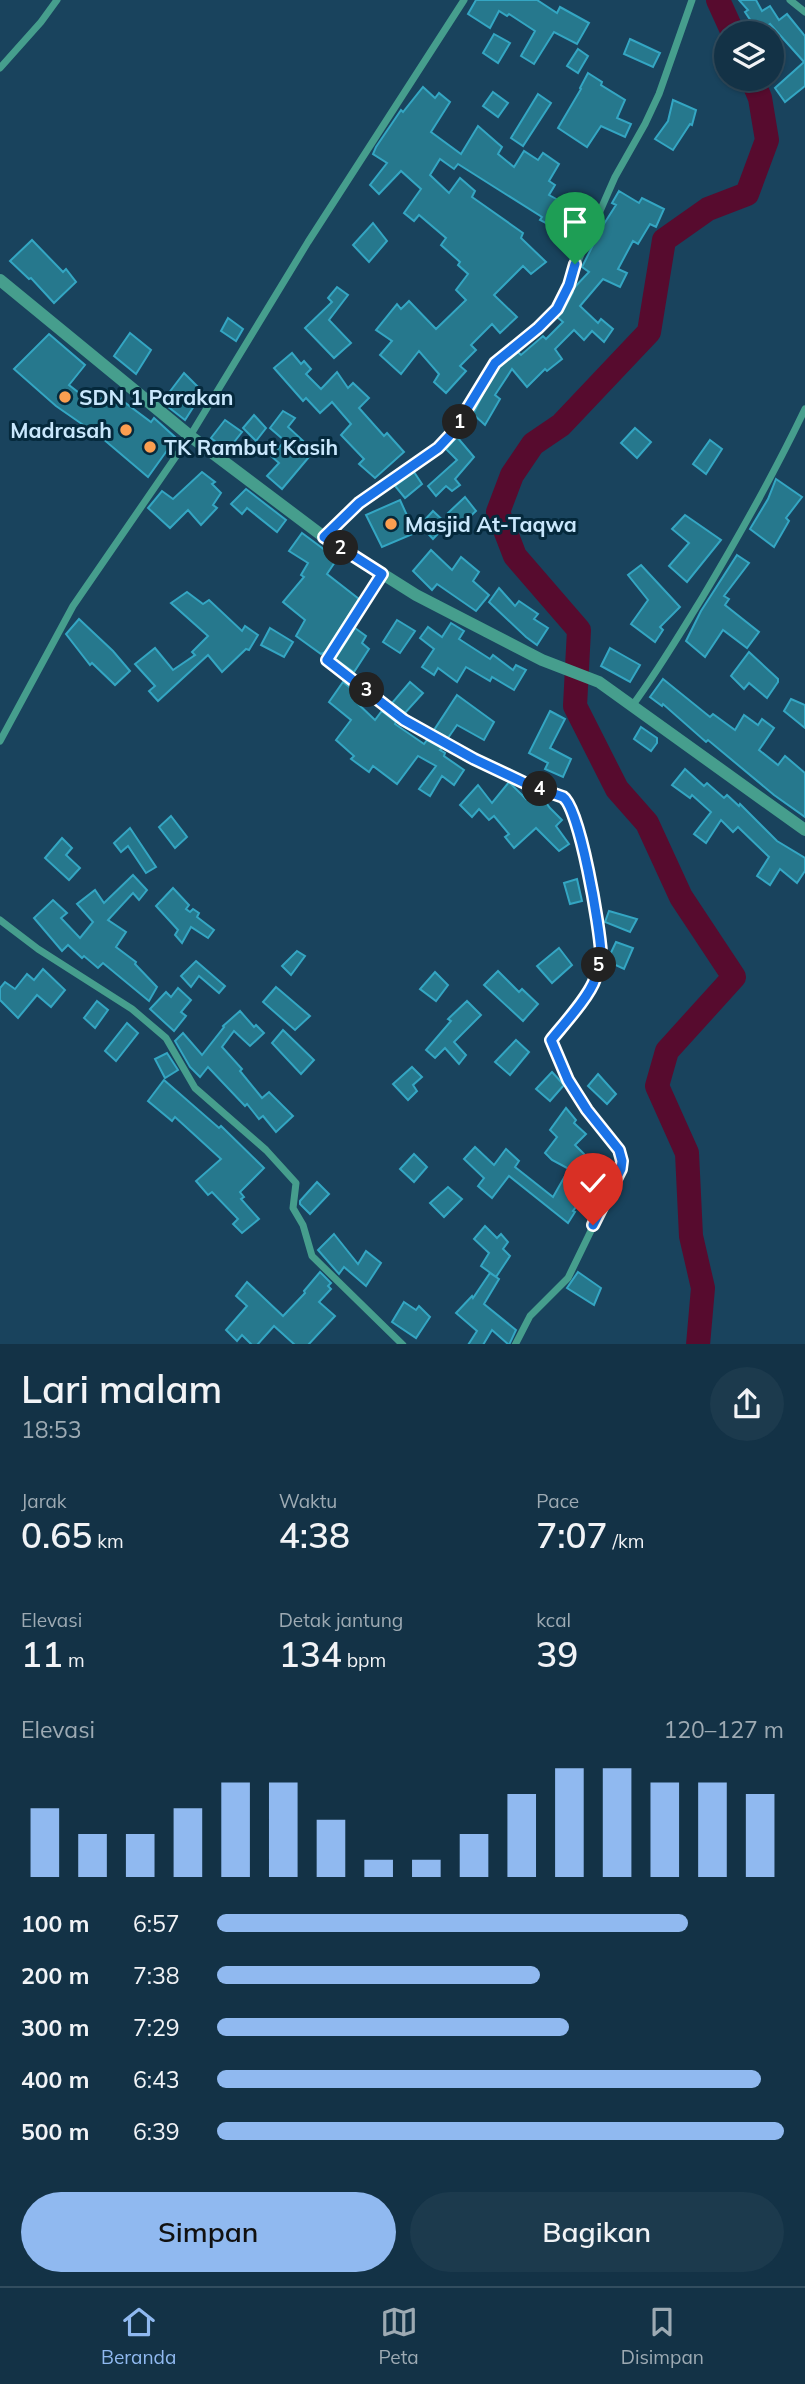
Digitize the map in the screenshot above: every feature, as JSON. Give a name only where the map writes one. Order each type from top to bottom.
[{"type":"street","points":[[0,68],[57,0]]},
{"type":"street","points":[[0,741],[72,606],[190,436],[308,242],[464,0]]},
{"type":"street","points":[[324,537],[359,503],[438,448],[466,414],[495,363],[557,309],[615,177],[659,94],[692,0]]},
{"type":"street","points":[[790,0],[805,12]]},
{"type":"street","points":[[0,280],[190,436],[324,537],[416,595],[531,654],[599,682],[805,830]]},
{"type":"street","points":[[632,706],[658,671],[735,543],[771,480],[805,409]]},
{"type":"street","points":[[382,574],[327,660],[404,720],[474,759],[568,800],[582,843],[597,922],[601,953],[594,982],[551,1040],[568,1080],[587,1110],[619,1150],[621,1169],[569,1278],[530,1316],[516,1344]]},
{"type":"street","points":[[0,920],[38,949],[132,1009],[166,1038],[195,1088],[266,1150],[296,1183],[293,1208],[303,1225],[312,1256],[402,1344]]},
{"type":"building","points":[[476,0],[537,0],[557,13],[560,7],[589,23],[577,44],[554,32],[534,64],[521,56],[535,31],[509,14],[507,16],[499,11],[490,28],[468,14]]},
{"type":"building","points":[[739,0],[756,0],[762,11],[770,6],[779,20],[787,14],[805,36],[805,86],[785,102],[777,91],[784,91],[784,80],[804,62],[784,40],[784,21],[751,21],[745,12],[748,10]]},
{"type":"building","points":[[494,34],[510,43],[498,63],[483,53]]},
{"type":"building","points":[[630,39],[660,53],[653,67],[624,54]]},
{"type":"building","points":[[578,49],[588,56],[578,73],[567,66]]},
{"type":"building","points":[[588,73],[625,100],[617,118],[631,124],[625,137],[601,126],[587,147],[558,128]]},
{"type":"building","points":[[423,87],[435,98],[439,93],[450,102],[431,132],[461,154],[478,126],[502,147],[498,154],[514,167],[524,151],[538,160],[543,153],[559,164],[549,181],[555,185],[549,195],[565,204],[553,227],[540,220],[542,217],[458,164],[454,169],[440,159],[430,175],[449,193],[460,178],[475,191],[472,197],[523,233],[521,238],[546,262],[531,274],[523,266],[494,295],[517,317],[500,333],[492,324],[471,345],[476,350],[460,366],[466,371],[446,393],[434,382],[439,374],[419,351],[401,374],[380,355],[392,341],[376,330],[397,304],[401,309],[409,301],[436,329],[466,300],[456,290],[468,274],[458,265],[460,262],[441,245],[446,238],[419,215],[414,221],[404,213],[421,189],[401,171],[379,194],[370,185],[387,163],[373,154],[376,147],[401,110],[403,112]]},
{"type":"building","points":[[493,92],[508,103],[498,117],[483,106]]},
{"type":"building","points":[[538,94],[551,103],[523,146],[511,138]]},
{"type":"building","points":[[673,100],[696,110],[692,125],[690,124],[673,150],[655,139],[668,121]]},
{"type":"building","points":[[619,191],[639,203],[642,198],[664,209],[656,227],[650,224],[638,244],[633,241],[618,269],[627,273],[620,287],[603,279],[580,306],[598,323],[601,319],[613,329],[604,342],[592,331],[584,340],[574,330],[555,349],[562,359],[547,371],[545,369],[527,387],[512,369],[495,395],[500,399],[485,425],[473,414],[491,378],[499,367],[518,352],[521,355],[543,336],[546,339],[563,322],[557,317],[563,311],[572,290],[589,272],[582,267],[616,205],[612,203]]},
{"type":"building","points":[[373,223],[387,241],[369,262],[353,245]]},
{"type":"building","points":[[32,240],[63,272],[66,269],[76,282],[54,303],[31,278],[10,261]]},
{"type":"building","points":[[337,287],[348,295],[329,320],[351,343],[334,358],[305,328],[332,302],[328,298]]},
{"type":"building","points":[[228,318],[243,329],[236,341],[221,331]]},
{"type":"building","points":[[130,333],[151,350],[136,374],[114,356]]},
{"type":"building","points":[[49,334],[85,365],[69,385],[96,406],[108,390],[151,422],[154,418],[176,438],[148,477],[102,438],[56,406],[14,369]]},
{"type":"building","points":[[292,353],[301,364],[304,361],[311,369],[306,374],[321,389],[337,372],[348,388],[353,383],[369,398],[359,408],[384,436],[387,433],[404,452],[375,478],[359,464],[364,459],[341,435],[351,424],[332,402],[320,413],[306,398],[303,401],[274,368]]},
{"type":"building","points":[[184,373],[203,392],[185,420],[162,402]]},
{"type":"building","points":[[283,411],[295,418],[288,427],[314,451],[282,489],[267,476],[279,463],[271,456],[285,441],[270,428]]},
{"type":"building","points":[[254,415],[266,428],[256,441],[243,428]]},
{"type":"building","points":[[225,420],[242,432],[227,451],[211,438]]},
{"type":"building","points":[[635,428],[651,442],[637,458],[621,443]]},
{"type":"building","points":[[457,437],[474,457],[455,479],[460,485],[452,491],[446,486],[436,496],[428,486],[457,460],[446,449]]},
{"type":"building","points":[[710,440],[722,449],[706,474],[693,464]]},
{"type":"building","points":[[202,472],[215,482],[212,484],[221,493],[213,505],[217,508],[201,525],[188,510],[170,528],[148,508],[162,491],[173,499]]},
{"type":"building","points":[[414,472],[422,484],[405,498],[395,486]]},
{"type":"building","points":[[776,479],[802,497],[786,518],[789,521],[774,547],[750,529],[768,499]]},
{"type":"building","points":[[246,489],[286,520],[277,532],[247,508],[242,514],[231,504]]},
{"type":"building","points":[[465,497],[476,511],[459,527],[448,513]]},
{"type":"building","name":"Masjid At-Taqwa","points":[[400,500],[415,533],[382,547],[366,515]]},
{"type":"building","points":[[433,511],[447,524],[433,539],[420,525]]},
{"type":"building","points":[[685,515],[721,540],[687,582],[669,566],[689,543],[672,529]]},
{"type":"building","points":[[302,533],[337,559],[327,574],[359,599],[325,652],[321,654],[296,636],[305,620],[283,602],[304,577],[301,575],[308,563],[289,551]]},
{"type":"building","points":[[431,550],[452,570],[461,557],[479,572],[473,581],[489,595],[476,611],[437,584],[432,590],[413,571]]},
{"type":"building","points":[[737,555],[749,563],[724,596],[729,599],[725,605],[759,632],[747,648],[723,630],[705,657],[686,641],[701,611]]},
{"type":"building","points":[[641,565],[680,607],[660,627],[663,630],[655,642],[631,624],[648,600],[628,575]]},
{"type":"building","points":[[499,588],[515,606],[519,601],[538,614],[534,619],[548,628],[537,645],[489,602]]},
{"type":"building","points":[[187,592],[203,604],[209,600],[242,631],[245,626],[258,635],[249,650],[246,649],[222,672],[208,655],[158,701],[149,691],[155,686],[135,664],[155,648],[173,670],[195,655],[192,652],[208,636],[171,603]]},
{"type":"building","points":[[79,619],[130,671],[115,685],[92,663],[90,665],[66,634]]},
{"type":"building","points":[[397,620],[415,631],[400,653],[383,642]]},
{"type":"building","points":[[451,623],[464,631],[459,639],[490,659],[493,655],[513,670],[516,665],[526,670],[514,690],[492,677],[490,681],[466,667],[457,682],[438,668],[434,675],[422,667],[434,649],[420,638],[428,627],[442,637]]},
{"type":"building","points":[[270,628],[293,642],[284,657],[261,645]]},
{"type":"building","points":[[355,628],[366,636],[362,643],[369,649],[354,672],[335,659]]},
{"type":"building","points":[[610,648],[640,665],[630,682],[601,666]]},
{"type":"building","points":[[749,652],[778,679],[767,698],[749,683],[744,689],[731,676]]},
{"type":"building","points":[[663,679],[710,717],[713,714],[735,730],[744,715],[758,725],[762,719],[774,728],[759,750],[778,765],[785,756],[805,773],[805,817],[708,740],[706,742],[663,704],[662,706],[650,697]]},
{"type":"building","points":[[343,682],[357,693],[353,699],[375,720],[383,712],[424,744],[427,740],[442,748],[440,750],[445,753],[444,756],[464,770],[454,785],[442,776],[430,796],[419,789],[436,766],[418,756],[397,784],[373,766],[369,772],[351,759],[354,756],[336,740],[351,720],[329,702]]},
{"type":"building","points":[[410,682],[423,693],[405,713],[392,703]]},
{"type":"building","points":[[457,695],[494,722],[484,740],[457,725],[448,738],[434,730]]},
{"type":"building","points":[[791,699],[805,705],[805,728],[784,711]]},
{"type":"building","points":[[550,711],[565,719],[550,748],[571,759],[563,777],[545,769],[548,763],[529,753]]},
{"type":"building","points":[[641,727],[657,738],[651,751],[634,739]]},
{"type":"building","points":[[685,769],[704,786],[707,783],[724,798],[727,795],[739,806],[740,804],[777,841],[805,858],[805,871],[797,883],[780,869],[770,885],[757,876],[769,857],[738,827],[733,832],[721,820],[706,843],[694,834],[711,812],[692,795],[690,798],[672,785]]},
{"type":"building","points":[[509,782],[526,799],[529,796],[534,802],[542,797],[562,820],[556,826],[569,844],[559,851],[536,828],[514,848],[505,837],[509,834],[494,816],[489,820],[479,809],[472,817],[460,805],[478,785],[492,803]]},
{"type":"building","points":[[171,816],[187,837],[175,848],[159,827]]},
{"type":"building","points":[[130,828],[156,867],[146,873],[128,846],[121,852],[114,843]]},
{"type":"building","points":[[62,838],[72,848],[66,855],[80,868],[69,880],[45,858]]},
{"type":"building","points":[[133,875],[147,890],[139,900],[133,893],[108,920],[126,932],[116,947],[136,962],[157,987],[149,1001],[103,963],[98,968],[68,945],[62,951],[34,918],[53,900],[67,913],[61,918],[80,938],[93,922],[77,904],[95,890],[104,903]]},
{"type":"building","points":[[577,879],[582,901],[570,904],[564,883]]},
{"type":"building","points":[[173,888],[189,905],[186,909],[199,913],[197,917],[214,930],[208,938],[191,927],[182,943],[175,935],[178,930],[156,906]]},
{"type":"building","points":[[609,911],[637,919],[630,932],[605,922]]},
{"type":"building","points":[[616,942],[633,948],[624,969],[607,961]]},
{"type":"building","points":[[559,948],[572,965],[552,983],[537,966]]},
{"type":"building","points":[[297,951],[305,956],[291,975],[282,966]]},
{"type":"building","points":[[196,961],[225,986],[219,993],[199,976],[191,987],[181,976]]},
{"type":"building","points":[[43,969],[65,990],[51,1007],[37,995],[18,1018],[0,1000],[0,988],[5,982],[15,989],[27,974],[34,980]]},
{"type":"building","points":[[498,971],[519,992],[522,989],[538,1004],[523,1021],[484,985]]},
{"type":"building","points":[[435,972],[448,985],[436,1001],[420,989]]},
{"type":"building","points":[[276,987],[310,1016],[295,1030],[263,1002]]},
{"type":"building","points":[[178,988],[191,1000],[181,1012],[186,1016],[174,1031],[150,1009],[166,992],[171,997]]},
{"type":"building","points":[[97,1001],[108,1010],[95,1028],[84,1018]]},
{"type":"building","points":[[467,1001],[481,1015],[454,1042],[466,1055],[459,1064],[445,1048],[435,1058],[426,1050],[451,1021],[448,1019]]},
{"type":"building","points":[[240,1011],[254,1027],[256,1025],[264,1033],[250,1046],[234,1031],[222,1047],[242,1069],[240,1071],[262,1098],[269,1092],[293,1116],[276,1132],[263,1116],[259,1119],[247,1104],[245,1106],[208,1067],[200,1077],[190,1067],[175,1041],[183,1033],[202,1055],[223,1026]]},
{"type":"building","points":[[127,1023],[138,1033],[116,1061],[105,1051]]},
{"type":"building","points":[[283,1030],[314,1060],[301,1074],[272,1043]]},
{"type":"building","points":[[516,1040],[529,1052],[510,1075],[495,1062]]},
{"type":"building","points":[[167,1053],[178,1070],[165,1078],[155,1059]]},
{"type":"building","points":[[412,1067],[422,1077],[413,1085],[417,1091],[408,1100],[393,1084]]},
{"type":"building","points":[[552,1072],[564,1085],[550,1101],[536,1089]]},
{"type":"building","points":[[598,1074],[616,1094],[607,1104],[588,1086]]},
{"type":"building","points":[[164,1080],[219,1128],[221,1126],[264,1168],[240,1192],[244,1197],[241,1199],[259,1219],[242,1233],[233,1224],[238,1219],[212,1192],[208,1195],[196,1181],[221,1159],[175,1117],[172,1121],[148,1101]]},
{"type":"building","points":[[566,1108],[576,1120],[574,1123],[586,1134],[575,1145],[607,1177],[599,1191],[592,1186],[573,1211],[575,1212],[568,1223],[509,1176],[492,1198],[478,1186],[484,1178],[464,1159],[475,1147],[494,1165],[506,1149],[519,1161],[515,1167],[553,1197],[569,1169],[545,1153],[557,1137],[550,1130]]},
{"type":"building","points":[[414,1154],[427,1167],[414,1182],[400,1169]]},
{"type":"building","points":[[317,1182],[329,1194],[310,1214],[300,1201]]},
{"type":"building","points":[[448,1187],[462,1199],[444,1217],[430,1203]]},
{"type":"building","points":[[485,1226],[497,1238],[501,1234],[508,1242],[503,1249],[510,1256],[496,1277],[481,1266],[489,1253],[474,1239]]},
{"type":"building","points":[[334,1234],[358,1264],[366,1251],[381,1263],[366,1286],[344,1267],[339,1274],[318,1250]]},
{"type":"building","points":[[320,1272],[331,1283],[328,1286],[331,1289],[319,1302],[335,1316],[309,1344],[294,1344],[274,1326],[258,1344],[251,1344],[242,1335],[237,1341],[226,1330],[247,1306],[236,1296],[247,1282],[283,1316]]},
{"type":"building","points":[[578,1272],[601,1288],[594,1305],[567,1288]]},
{"type":"building","points":[[490,1273],[499,1279],[484,1304],[516,1330],[509,1344],[492,1330],[484,1344],[469,1344],[477,1331],[456,1313],[472,1296],[473,1298]]},
{"type":"building","points":[[404,1302],[416,1310],[419,1306],[430,1317],[416,1338],[392,1322]]},
{"type":"waterway","points":[[718,0],[728,21]]},
{"type":"waterway","points":[[698,1344],[703,1288],[691,1236],[687,1153],[657,1086],[667,1051],[734,977],[681,897],[647,823],[617,789],[575,706],[579,630],[515,556],[498,512],[512,475],[533,444],[561,425],[649,332],[664,240],[708,209],[747,194],[767,140],[757,91]]},
{"type":"place","name":"SDN 1 Parakan","points":[[65,397]]},
{"type":"place","name":"Madrasah","points":[[126,430]]},
{"type":"place","name":"TK Rambut Kasih","points":[[150,447]]},
{"type":"place","name":"Masjid At-Taqwa","points":[[391,524]]},
{"type":"route","points":[[575,264],[569,285],[557,309],[495,363],[453,432],[438,448],[359,503],[324,537],[382,574],[327,660],[404,720],[474,759],[529,785],[563,797],[568,800],[574,814],[582,843],[601,953],[594,982],[551,1040],[568,1080],[587,1110],[619,1150],[622,1161],[621,1169],[593,1225]]}]
